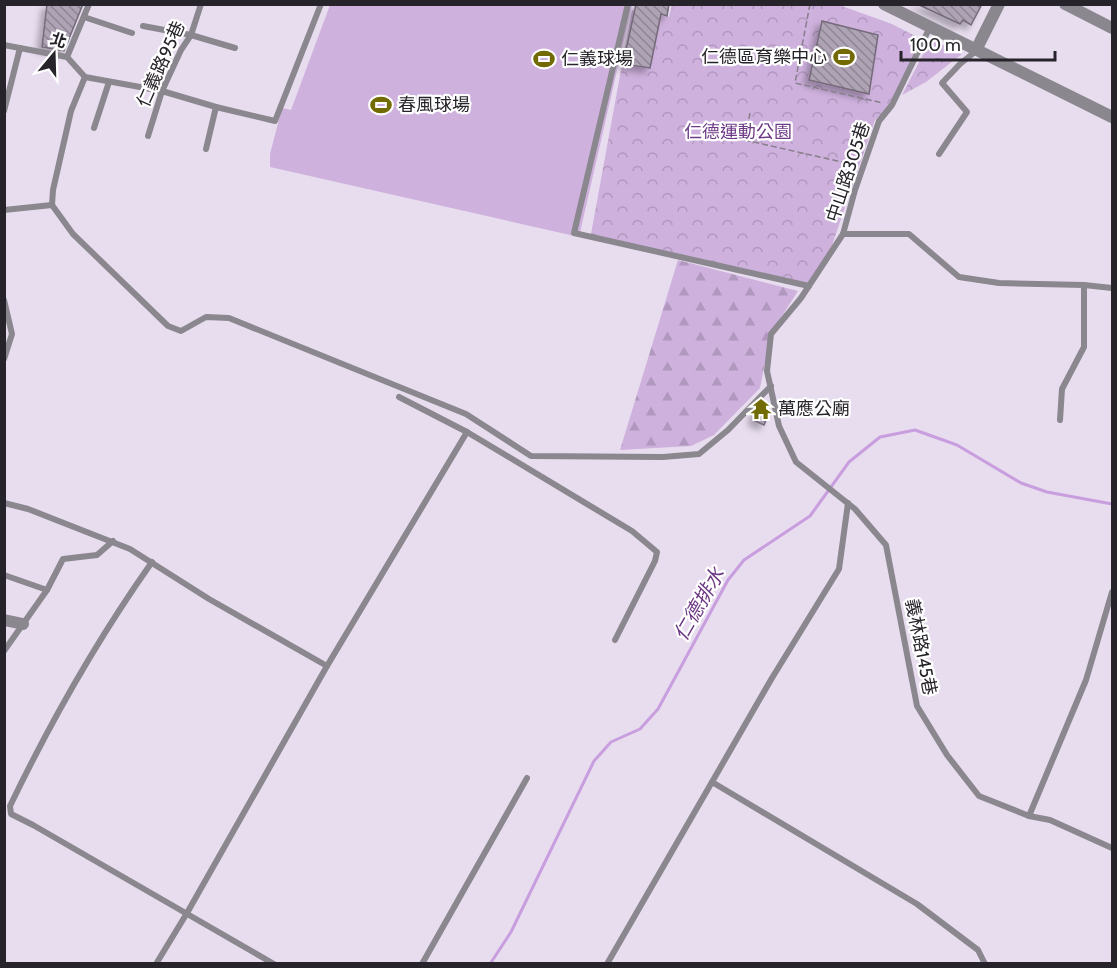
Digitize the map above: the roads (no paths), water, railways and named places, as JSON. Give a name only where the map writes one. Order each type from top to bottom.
[{"type":"street","points":[[884,4],[1113,117]]},
{"type":"street","points":[[976,50],[999,4]]},
{"type":"street","points":[[1065,4],[1113,28]]},
{"type":"street","points":[[4,620],[23,624]]},
{"type":"lane","points":[[67,57],[89,4]]},
{"type":"lane","name":"仁義路95巷","points":[[148,136],[162,91],[181,50],[191,35],[201,4]]},
{"type":"lane","points":[[4,45],[67,57],[85,77],[162,91],[275,121],[321,4]]},
{"type":"lane","points":[[628,4],[574,233],[809,286]]},
{"type":"lane","points":[[84,17],[132,33]]},
{"type":"lane","points":[[143,26],[191,35],[235,48]]},
{"type":"lane","name":"中山路305巷","points":[[771,386],[767,371],[771,334],[809,286],[843,234],[855,190],[879,121],[892,105],[930,27]]},
{"type":"lane","points":[[4,111],[20,48]]},
{"type":"lane","points":[[939,154],[967,112],[942,83],[976,50]]},
{"type":"lane","points":[[85,77],[68,123],[53,190],[52,205],[73,234],[168,326],[182,331],[206,317],[229,318],[466,414],[531,456],[663,457],[699,453],[728,430],[771,386]]},
{"type":"lane","points":[[94,128],[109,82]]},
{"type":"lane","points":[[206,149],[216,107]]},
{"type":"lane","points":[[4,210],[52,205]]},
{"type":"lane","points":[[843,234],[909,234],[959,277],[999,283],[1113,288]]},
{"type":"lane","points":[[1060,420],[1062,389],[1084,347],[1084,285]]},
{"type":"lane","points":[[4,300],[7,324],[12,334],[4,359]]},
{"type":"lane","name":"義林路145巷","points":[[771,386],[779,426],[796,462],[848,503],[886,544],[917,706],[947,755],[979,796],[1029,816],[1050,820],[1113,848]]},
{"type":"lane","points":[[399,397],[467,432],[632,531],[657,552],[655,561],[615,640]]},
{"type":"lane","points":[[156,963],[187,913],[327,666],[467,432]]},
{"type":"lane","points":[[4,503],[28,509],[130,549],[209,599],[327,666]]},
{"type":"lane","points":[[607,963],[772,678],[839,569],[848,503]]},
{"type":"lane","points":[[4,651],[47,590],[63,559],[97,555],[113,541]]},
{"type":"lane","points":[[152,562],[121,606],[37,753],[10,806],[11,814],[273,963]]},
{"type":"lane","points":[[4,575],[47,590]]},
{"type":"lane","points":[[1029,816],[1086,680],[1113,592]]},
{"type":"lane","points":[[422,963],[527,778]]},
{"type":"lane","points":[[712,782],[917,904],[978,950],[985,963]]},
{"type":"waterway","name":"仁德排水","points":[[490,964],[511,932],[594,761],[611,742],[640,729],[658,709],[728,580],[744,560],[810,516],[849,462],[880,437],[915,430],[957,445],[1021,483],[1047,492],[1112,504]]},
{"type":"place","name":"仁德區育樂中心","points":[[844,57]]},
{"type":"place","name":"仁義球場","points":[[544,59]]},
{"type":"place","name":"春風球場","points":[[381,105]]},
{"type":"place","name":"萬應公廟","points":[[761,409]]},
{"type":"park label","name":"仁德運動公園","points":[[738,132]]}]
